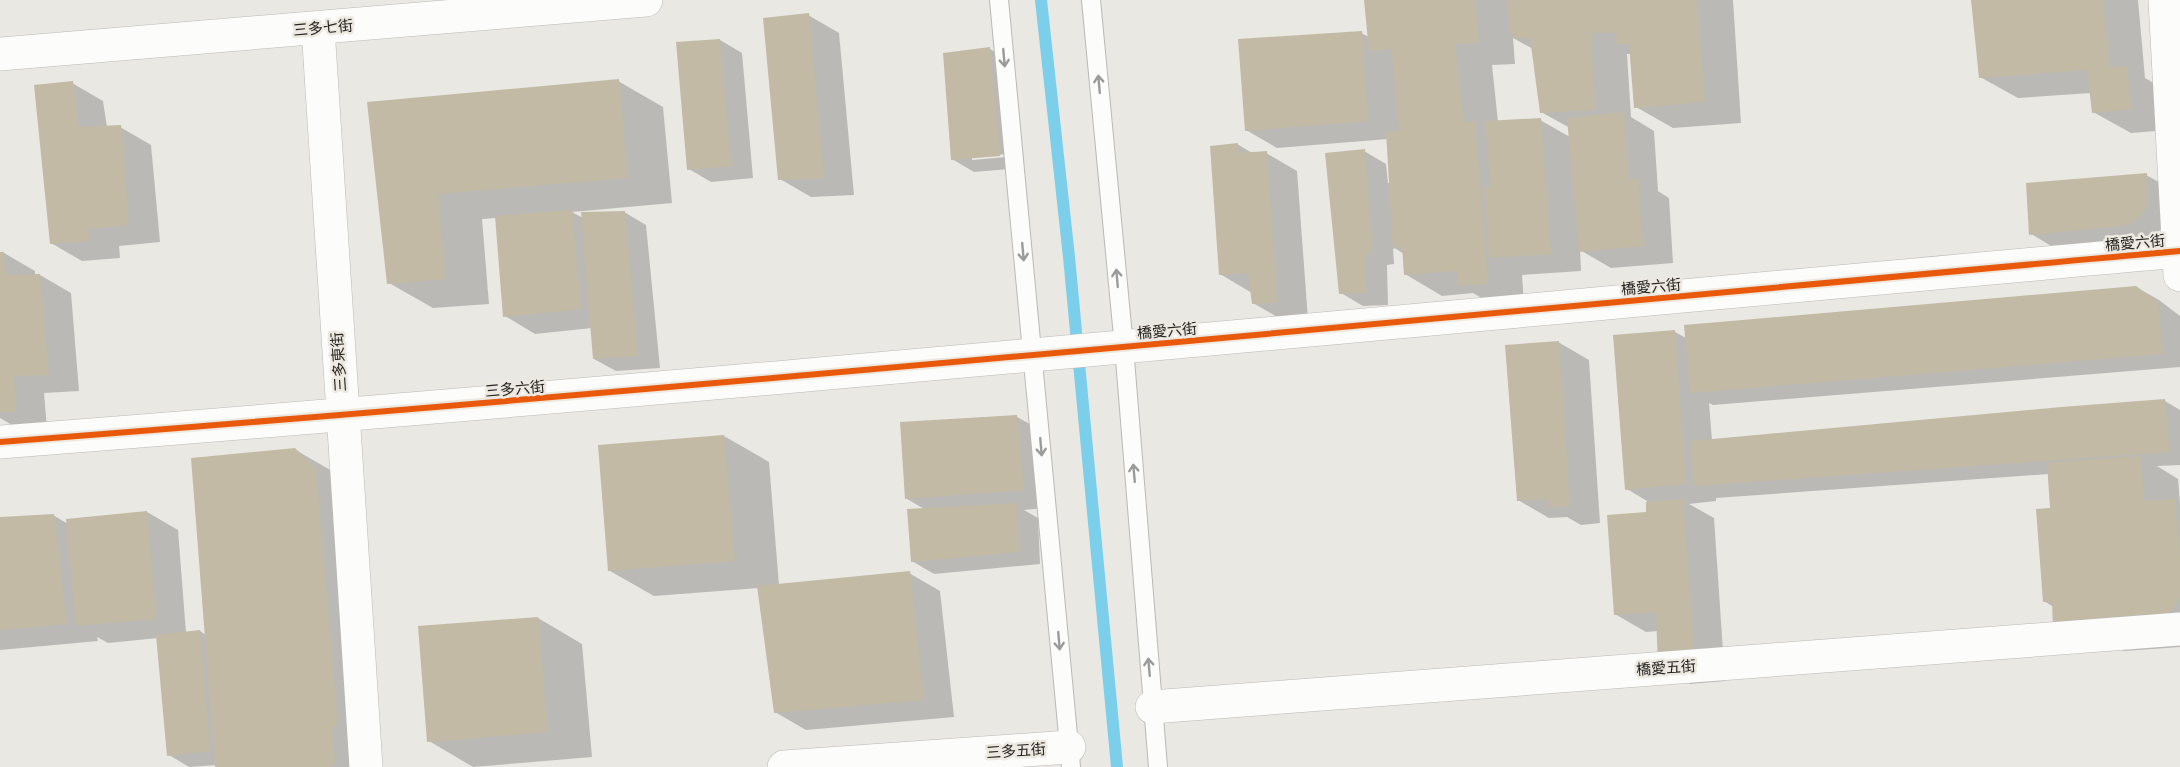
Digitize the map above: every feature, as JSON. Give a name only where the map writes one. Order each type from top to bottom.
[{"type":"street","name":"三多七街","points":[[0,54],[646,0]]},
{"type":"street","points":[[2165,0],[2179,259]]},
{"type":"street","name":"三多東街","points":[[318,28],[366,767]]},
{"type":"street","name":"橋愛六街","points":[[1032,356],[2179,259]]},
{"type":"street","name":"三多六街","points":[[0,442],[342,416],[1032,356]]},
{"type":"street","name":"橋愛五街","points":[[1152,707],[2180,629]]},
{"type":"street","name":"三多五街","points":[[784,767],[1070,757]]},
{"type":"lane","points":[[999,0],[1070,757]]},
{"type":"lane","points":[[1091,0],[1124,347],[1158,767]]},
{"type":"building","points":[[1364,0],[1475,0],[1479,43],[1455,44],[1464,122],[1475,121],[1488,284],[1458,286],[1457,271],[1404,275],[1402,246],[1393,249],[1386,132],[1399,131],[1392,49],[1369,51]]},
{"type":"building","points":[[1507,0],[1697,0],[1705,102],[1634,108],[1629,44],[1616,44],[1615,33],[1591,33],[1595,110],[1540,113],[1530,38],[1511,38]]},
{"type":"building","points":[[1971,0],[2103,0],[2109,68],[2127,66],[2131,109],[2092,113],[2087,70],[1979,78]]},
{"type":"building","points":[[809,13],[824,178],[778,180],[763,18]]},
{"type":"building","points":[[1362,31],[1368,121],[1245,131],[1238,39]]},
{"type":"building","points":[[720,39],[731,166],[687,170],[676,42]]},
{"type":"building","points":[[990,47],[1000,156],[951,160],[943,53]]},
{"type":"building","points":[[619,79],[628,178],[438,194],[445,279],[387,284],[367,102]]},
{"type":"building","points":[[73,81],[79,127],[121,125],[129,225],[88,229],[90,241],[50,244],[34,85]]},
{"type":"building","points":[[1624,112],[1628,180],[1638,178],[1643,246],[1579,252],[1567,118]]},
{"type":"building","points":[[1541,118],[1551,254],[1489,258],[1484,187],[1491,187],[1485,121]]},
{"type":"building","points":[[1238,143],[1238,153],[1267,151],[1277,302],[1252,304],[1248,273],[1219,275],[1210,146]]},
{"type":"building","points":[[1365,149],[1372,252],[1365,253],[1366,293],[1339,294],[1325,153]]},
{"type":"building","points":[[2147,173],[2148,207],[2130,225],[2029,235],[2026,183]]},
{"type":"building","points":[[572,210],[581,309],[503,317],[495,216]]},
{"type":"building","points":[[625,211],[638,356],[593,359],[581,212]]},
{"type":"building","points":[[0,252],[4,252],[5,275],[40,274],[49,375],[14,376],[16,412],[0,412]]},
{"type":"building","points":[[2136,286],[2158,302],[2163,354],[1690,393],[1684,325]]},
{"type":"building","points":[[1675,330],[1686,484],[1625,490],[1613,335]]},
{"type":"building","points":[[1559,341],[1570,506],[1549,508],[1548,499],[1517,501],[1505,345]]},
{"type":"building","points":[[2165,399],[2170,452],[1694,486],[1691,441]]},
{"type":"building","points":[[1017,415],[1024,490],[905,499],[900,422]]},
{"type":"building","points":[[724,435],[735,561],[608,571],[598,445]]},
{"type":"building","points":[[295,448],[316,469],[338,726],[332,727],[335,762],[330,767],[215,767],[191,458]]},
{"type":"building","points":[[2141,456],[2144,501],[2175,499],[2180,561],[2180,598],[2160,625],[2053,629],[2052,602],[2043,602],[2036,509],[2050,508],[2047,463]]},
{"type":"building","points":[[1683,499],[1695,664],[1658,668],[1656,612],[1614,615],[1607,515],[1646,512],[1646,502]]},
{"type":"building","points":[[1017,503],[1019,552],[911,562],[907,509]]},
{"type":"building","points":[[147,511],[156,619],[76,626],[66,519]]},
{"type":"building","points":[[54,514],[67,624],[0,630],[0,517]]},
{"type":"building","points":[[910,571],[924,700],[774,713],[757,586]]},
{"type":"building","points":[[538,617],[548,732],[427,742],[418,626]]},
{"type":"building","points":[[200,630],[210,751],[167,756],[156,635]]},
{"type":"waterway","points":[[1041,0],[1069,257],[1117,767]]},
{"type":"cycle path","points":[[0,442],[818,374],[2180,251]]}]
